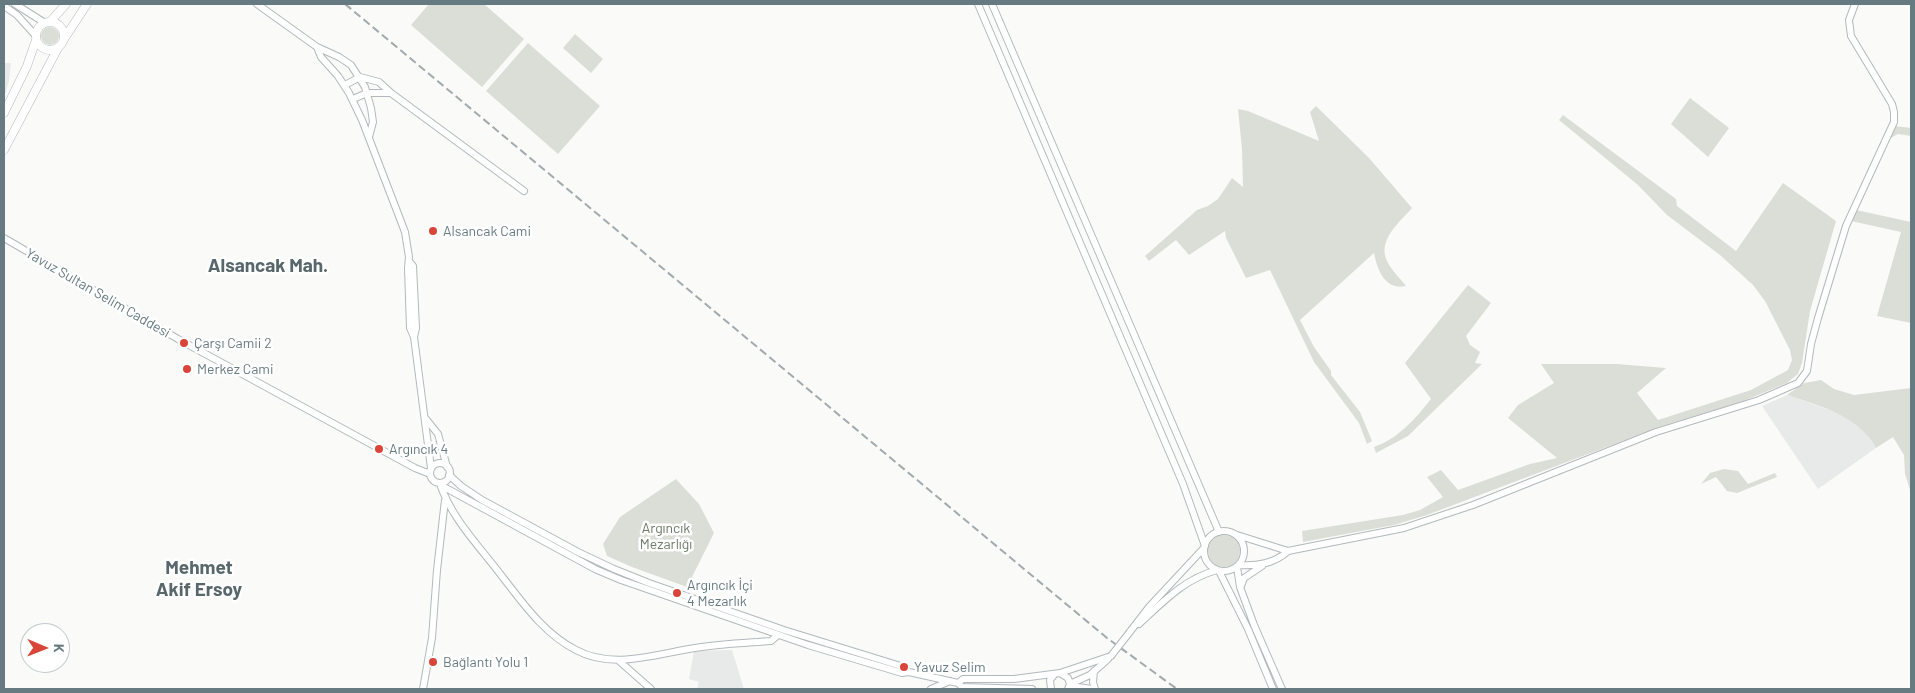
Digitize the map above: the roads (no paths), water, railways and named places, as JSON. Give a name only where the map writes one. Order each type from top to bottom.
[{"type":"main road","points":[[4,113],[27,66],[37,30],[66,4]]},
{"type":"main road","points":[[4,150],[58,48],[87,4]]},
{"type":"main road","points":[[47,22],[61,26],[64,32],[64,39]]},
{"type":"main road","points":[[36,38],[40,46],[45,50],[58,48]]},
{"type":"street","points":[[16,4],[47,22]]},
{"type":"street","points":[[256,4],[317,47],[345,60],[351,65],[360,77],[366,90],[373,122],[369,139]]},
{"type":"street","points":[[978,4],[1179,475],[1204,547],[1206,561],[1218,570],[1248,629],[1273,689]]},
{"type":"street","points":[[992,4],[1219,532]]},
{"type":"street","points":[[1240,587],[1244,578],[1288,551],[1404,528],[1464,508],[1656,432],[1770,396],[1801,380],[1807,371],[1816,326],[1846,226],[1894,122],[1892,104],[1851,36],[1849,24],[1855,4]]},
{"type":"street","points":[[4,6],[17,15],[36,38]]},
{"type":"street","points":[[317,47],[321,57],[345,85],[353,100],[404,232],[409,261],[410,328],[414,337],[430,471],[433,480],[596,569],[637,587],[778,635],[902,673],[909,672],[950,681],[958,683],[962,687],[1032,689]]},
{"type":"street","points":[[345,85],[360,77],[376,80],[384,85],[391,94],[524,191]]},
{"type":"street","points":[[353,100],[366,90],[391,94]]},
{"type":"street","name":"Yavuz Sultan Selim Caddesi","points":[[4,238],[178,339],[415,468],[430,471]]},
{"type":"street","points":[[425,418],[438,434],[449,475],[461,486],[482,500],[585,556],[614,569],[784,630],[904,667],[909,672]]},
{"type":"street","points":[[430,471],[440,463],[447,467]]},
{"type":"street","points":[[440,483],[446,481],[449,475]]},
{"type":"street","points":[[440,483],[445,500],[459,521],[525,606],[545,627],[577,651],[601,658],[618,660],[662,655],[696,648],[770,641],[778,635]]},
{"type":"street","points":[[423,689],[430,653],[445,500]]},
{"type":"street","points":[[1069,686],[1090,675],[1111,656],[1149,607],[1204,547],[1210,537],[1219,532],[1229,532],[1288,551]]},
{"type":"street","points":[[1237,535],[1242,542],[1244,550],[1243,558],[1238,566],[1240,587],[1254,625],[1282,689]]},
{"type":"street","points":[[1128,633],[1182,586],[1195,578],[1218,570],[1228,571],[1238,566],[1265,564]]},
{"type":"street","points":[[958,683],[963,679],[1014,679],[1057,674],[1111,656]]},
{"type":"street","points":[[618,660],[651,689]]},
{"type":"street","points":[[1069,686],[1094,689],[1094,671]]},
{"type":"street","points":[[1051,689],[1050,680],[1057,674],[1066,675],[1069,686]]},
{"type":"street","points":[[931,689],[950,681]]},
{"type":"railway","points":[[345,4],[1107,638],[1177,689]]},
{"type":"place","name":"Alsancak Cami","points":[[433,231]]},
{"type":"place","name":"Çarşı Camii 2","points":[[184,343]]},
{"type":"place","name":"Merkez Cami","points":[[187,369]]},
{"type":"place","name":"Argıncık 4","points":[[379,449]]},
{"type":"place","name":"Argıncık İçi 4 Mezarlık","points":[[677,593]]},
{"type":"place","name":"Bağlantı Yolu 1","points":[[433,662]]},
{"type":"place","name":"Yavuz Selim","points":[[904,667]]},
{"type":"district","name":"Alsancak Mah.","points":[[268,266]]},
{"type":"district","name":"Mehmet Akif Ersoy","points":[[199,579]]},
{"type":"park label","name":"Argıncık Mezarlığı","points":[[666,536]]}]
